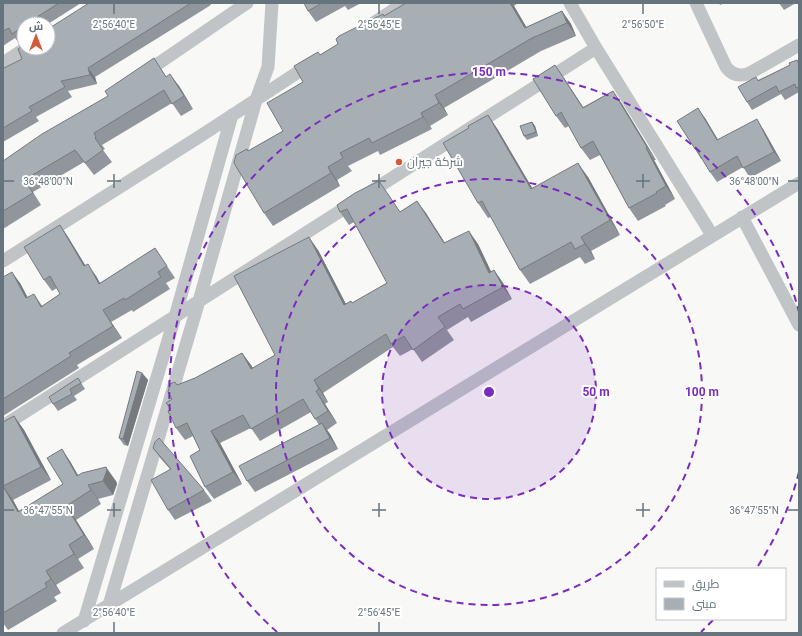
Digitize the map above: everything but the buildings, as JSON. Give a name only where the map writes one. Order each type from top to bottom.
[{"type":"street","points":[[135,79],[247,3]]},
{"type":"street","points":[[109,605],[164,422],[194,304],[256,100],[268,67],[272,3]]},
{"type":"street","points":[[359,32],[404,3]]},
{"type":"street","points":[[570,3],[596,48],[712,235]]},
{"type":"street","points":[[696,3],[726,67],[735,74],[742,76],[750,74],[799,45]]},
{"type":"street","points":[[3,426],[596,48]]},
{"type":"street","points":[[3,63],[16,55]]},
{"type":"street","points":[[3,261],[320,58]]},
{"type":"street","points":[[84,621],[183,288],[232,115]]},
{"type":"street","points":[[63,633],[799,183]]},
{"type":"street","points":[[742,217],[799,325]]},
{"type":"street","points":[[183,288],[194,304]]},
{"type":"street","points":[[148,405],[164,422]]},
{"type":"place","name":"شركة جيران","points":[[399,162]]}]
